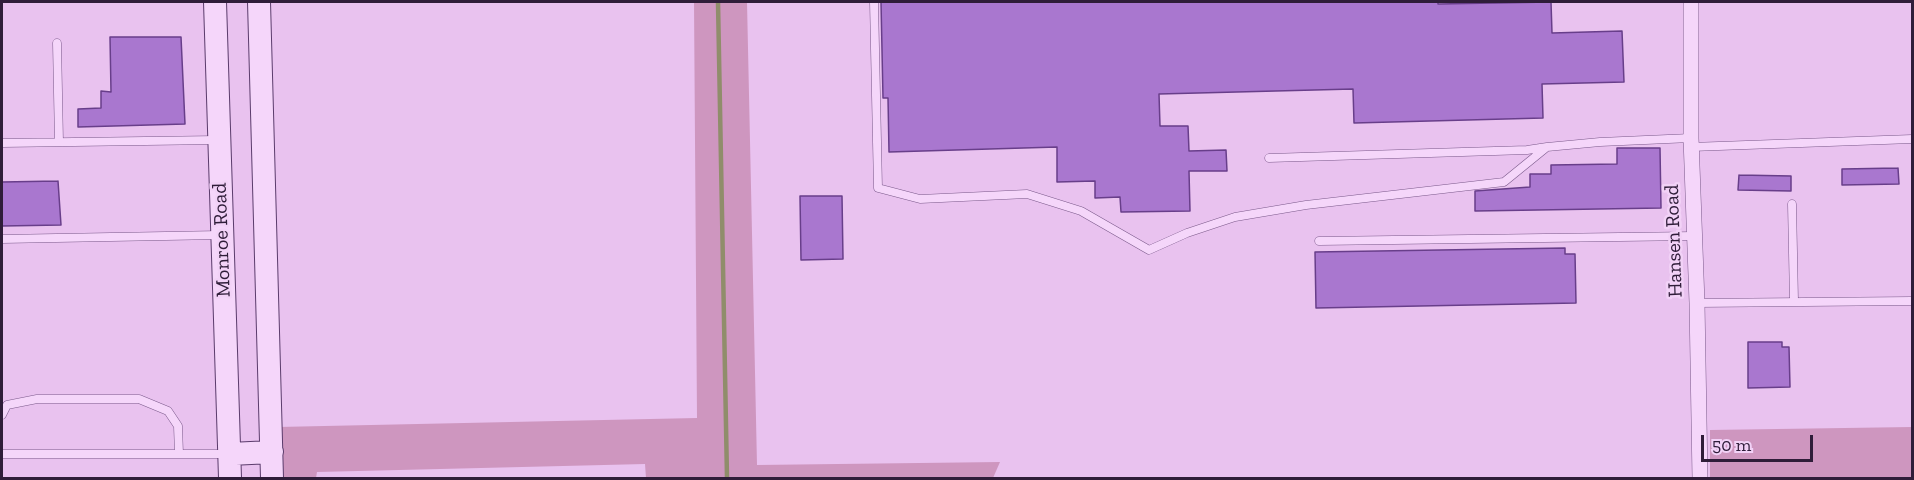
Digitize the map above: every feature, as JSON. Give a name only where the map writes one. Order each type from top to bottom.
[{"type":"main road","name":"Monroe Road","points":[[215,2],[230,478]]},
{"type":"main road","points":[[260,2],[272,478]]},
{"type":"main road","points":[[230,454],[272,452]]},
{"type":"street","name":"Hansen Road","points":[[1691,2],[1691,142],[1700,478]]},
{"type":"lane","points":[[874,2],[878,188],[920,199],[1027,194],[1081,211],[1149,250],[1187,233],[1235,217],[1306,205],[1504,182],[1547,147]]},
{"type":"lane","points":[[57,43],[59,142]]},
{"type":"lane","points":[[1269,158],[1527,150],[1600,142],[1912,139]]},
{"type":"lane","points":[[2,143],[218,140]]},
{"type":"lane","points":[[1792,204],[1794,301]]},
{"type":"lane","points":[[2,239],[222,235]]},
{"type":"lane","points":[[1319,241],[1695,236]]},
{"type":"lane","points":[[1697,303],[1912,301]]},
{"type":"lane","points":[[2,415],[7,405],[37,399],[140,399],[168,411],[178,426],[179,454]]},
{"type":"lane","points":[[2,454],[230,454]]},
{"type":"shaded area","points":[[694,2],[747,2],[757,465],[1000,462],[993,478],[646,478],[645,464],[317,472],[316,478],[279,478],[278,427],[697,418]]},
{"type":"shaded area","points":[[1912,427],[1912,478],[1710,478],[1710,430]]},
{"type":"building","points":[[881,2],[1438,2],[1438,4],[1551,2],[1552,33],[1622,31],[1624,82],[1542,84],[1543,118],[1354,123],[1353,89],[1159,94],[1160,126],[1188,126],[1189,151],[1226,150],[1227,171],[1189,171],[1190,211],[1121,212],[1120,197],[1095,198],[1095,181],[1057,182],[1057,147],[889,152],[888,98],[883,98]]},
{"type":"building","points":[[110,37],[181,37],[185,124],[78,127],[78,109],[101,108],[101,91],[111,92]]},
{"type":"building","points":[[1617,148],[1660,148],[1661,208],[1475,211],[1475,191],[1530,187],[1530,174],[1551,174],[1551,165],[1617,164]]},
{"type":"building","points":[[1898,168],[1899,184],[1842,185],[1842,169]]},
{"type":"building","points":[[1739,175],[1791,176],[1791,191],[1738,190]]},
{"type":"building","points":[[58,181],[61,225],[2,226],[2,182]]},
{"type":"building","points":[[800,196],[842,196],[843,259],[801,260]]},
{"type":"building","points":[[1565,248],[1565,254],[1575,254],[1576,303],[1316,308],[1315,252]]},
{"type":"building","points":[[1748,342],[1782,342],[1782,347],[1789,347],[1790,387],[1748,388]]},
{"type":"waterway","points":[[718,2],[727,478]]}]
